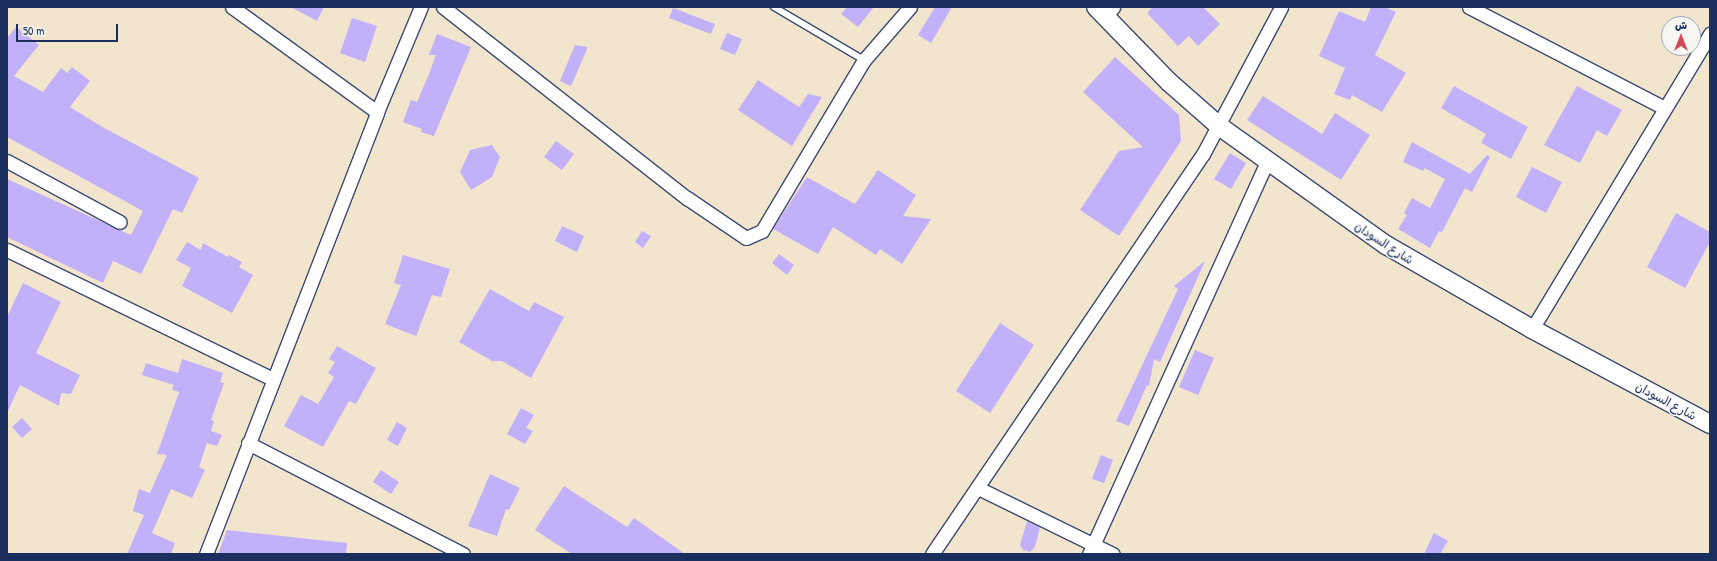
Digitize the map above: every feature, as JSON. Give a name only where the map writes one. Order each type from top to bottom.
[{"type":"main road","name":"شارع السودان","points":[[1105,10],[1169,82],[1219,126],[1267,162],[1386,246],[1532,329],[1710,424]]},
{"type":"street","points":[[232,7],[377,112]]},
{"type":"street","points":[[206,554],[377,112],[421,7]]},
{"type":"street","points":[[443,7],[686,198],[746,238],[762,231],[864,60],[910,7]]},
{"type":"street","points":[[932,554],[1128,266],[1219,126],[1282,7]]},
{"type":"street","points":[[1469,7],[1665,108]]},
{"type":"street","points":[[1532,329],[1710,34]]},
{"type":"street","points":[[7,161],[120,222]]},
{"type":"street","points":[[1091,550],[1267,162]]},
{"type":"street","points":[[7,250],[273,379]]},
{"type":"street","points":[[248,443],[464,554]]},
{"type":"street","points":[[978,488],[1091,550],[1113,554]]},
{"type":"lane","points":[[774,7],[864,60]]},
{"type":"building","points":[[291,7],[324,7],[317,21]]},
{"type":"building","points":[[847,7],[874,7],[858,27],[841,14]]},
{"type":"building","points":[[935,7],[952,7],[931,43],[918,35]]},
{"type":"building","points":[[1153,7],[1203,7],[1220,24],[1198,46],[1189,36],[1178,46],[1147,13]]},
{"type":"building","points":[[1371,7],[1384,7],[1396,12],[1375,55],[1406,73],[1382,112],[1352,95],[1350,100],[1334,94],[1345,68],[1319,56],[1339,11],[1365,22]]},
{"type":"building","points":[[673,8],[715,24],[711,34],[669,18]]},
{"type":"building","points":[[352,18],[377,26],[365,62],[340,53]]},
{"type":"building","points":[[16,27],[39,45],[14,76],[43,92],[61,68],[67,73],[72,67],[90,81],[70,107],[104,128],[199,178],[182,213],[173,209],[141,274],[113,261],[103,283],[7,237],[7,179],[131,235],[143,211],[7,137],[7,38]]},
{"type":"building","points":[[727,33],[742,39],[735,55],[720,49]]},
{"type":"building","points":[[437,34],[471,47],[434,136],[421,132],[422,129],[403,122],[411,100],[417,102],[429,74],[436,55],[429,55]]},
{"type":"building","points":[[575,45],[588,47],[571,86],[560,81]]},
{"type":"building","points":[[1115,57],[1179,115],[1181,141],[1119,236],[1080,210],[1119,151],[1143,147],[1083,92]]},
{"type":"building","points":[[758,80],[799,107],[808,94],[822,97],[792,146],[738,110]]},
{"type":"building","points":[[1454,86],[1528,127],[1511,159],[1481,143],[1486,134],[1441,108]]},
{"type":"building","points":[[1577,86],[1622,110],[1607,136],[1597,130],[1580,163],[1544,145]]},
{"type":"building","points":[[1263,96],[1322,134],[1335,113],[1370,135],[1341,180],[1247,120]]},
{"type":"building","points":[[556,141],[574,154],[562,170],[544,157]]},
{"type":"building","points":[[1412,142],[1470,174],[1487,155],[1490,157],[1472,192],[1465,188],[1442,232],[1439,231],[1430,248],[1398,229],[1407,215],[1404,213],[1412,198],[1430,208],[1445,179],[1424,168],[1423,171],[1403,162]]},
{"type":"building","points":[[492,145],[500,157],[492,177],[471,190],[460,172],[470,150]]},
{"type":"building","points":[[1230,153],[1246,163],[1231,189],[1214,179]]},
{"type":"building","points":[[1532,167],[1562,182],[1546,213],[1516,197]]},
{"type":"building","points":[[878,170],[916,195],[903,216],[931,219],[902,264],[880,249],[876,255],[833,227],[818,254],[773,229],[807,177],[855,204]]},
{"type":"building","points":[[1676,213],[1710,232],[1710,242],[1685,288],[1647,267]]},
{"type":"building","points":[[562,226],[584,236],[577,252],[555,241]]},
{"type":"building","points":[[642,231],[651,236],[643,248],[635,242]]},
{"type":"building","points":[[187,242],[201,250],[203,243],[228,257],[229,255],[242,262],[239,267],[253,275],[232,313],[182,286],[191,268],[176,260]]},
{"type":"building","points":[[779,254],[794,265],[787,275],[772,263]]},
{"type":"building","points":[[403,255],[450,269],[441,297],[432,295],[416,336],[385,324],[401,285],[394,283]]},
{"type":"building","points":[[1205,261],[1160,362],[1154,359],[1149,386],[1147,385],[1129,426],[1116,421],[1178,289],[1174,286]]},
{"type":"building","points":[[23,283],[61,302],[36,353],[80,375],[71,394],[61,393],[59,406],[20,385],[7,413],[7,317]]},
{"type":"building","points":[[490,289],[529,311],[534,302],[564,317],[531,378],[502,361],[492,361],[459,342]]},
{"type":"building","points":[[1000,323],[1034,345],[990,413],[956,391]]},
{"type":"building","points":[[337,346],[376,368],[356,404],[349,401],[323,447],[284,426],[301,395],[318,404],[334,377],[328,373],[335,362],[329,359]]},
{"type":"building","points":[[1195,350],[1214,358],[1198,395],[1179,387]]},
{"type":"building","points":[[182,359],[223,373],[220,382],[224,383],[211,420],[214,421],[211,431],[222,435],[217,446],[207,443],[199,467],[205,470],[192,498],[171,489],[152,533],[175,543],[171,554],[127,554],[144,515],[133,511],[139,489],[150,493],[167,455],[157,454],[179,392],[172,390],[174,385],[142,375],[146,363],[178,373]]},
{"type":"building","points":[[521,408],[534,415],[526,428],[533,431],[525,444],[507,434]]},
{"type":"building","points":[[22,418],[32,429],[22,438],[12,427]]},
{"type":"building","points":[[397,422],[407,428],[398,446],[387,440]]},
{"type":"building","points":[[1101,455],[1113,460],[1104,483],[1092,479]]},
{"type":"building","points":[[381,470],[399,482],[391,494],[373,482]]},
{"type":"building","points":[[490,474],[520,488],[509,510],[506,509],[497,536],[468,526]]},
{"type":"building","points":[[564,486],[627,527],[634,518],[685,554],[572,554],[535,530]]},
{"type":"building","points":[[1027,521],[1040,527],[1035,547],[1030,552],[1023,550],[1020,545]]},
{"type":"building","points":[[227,530],[347,543],[346,554],[218,554]]},
{"type":"building","points":[[1434,533],[1448,541],[1440,554],[1424,554]]}]
